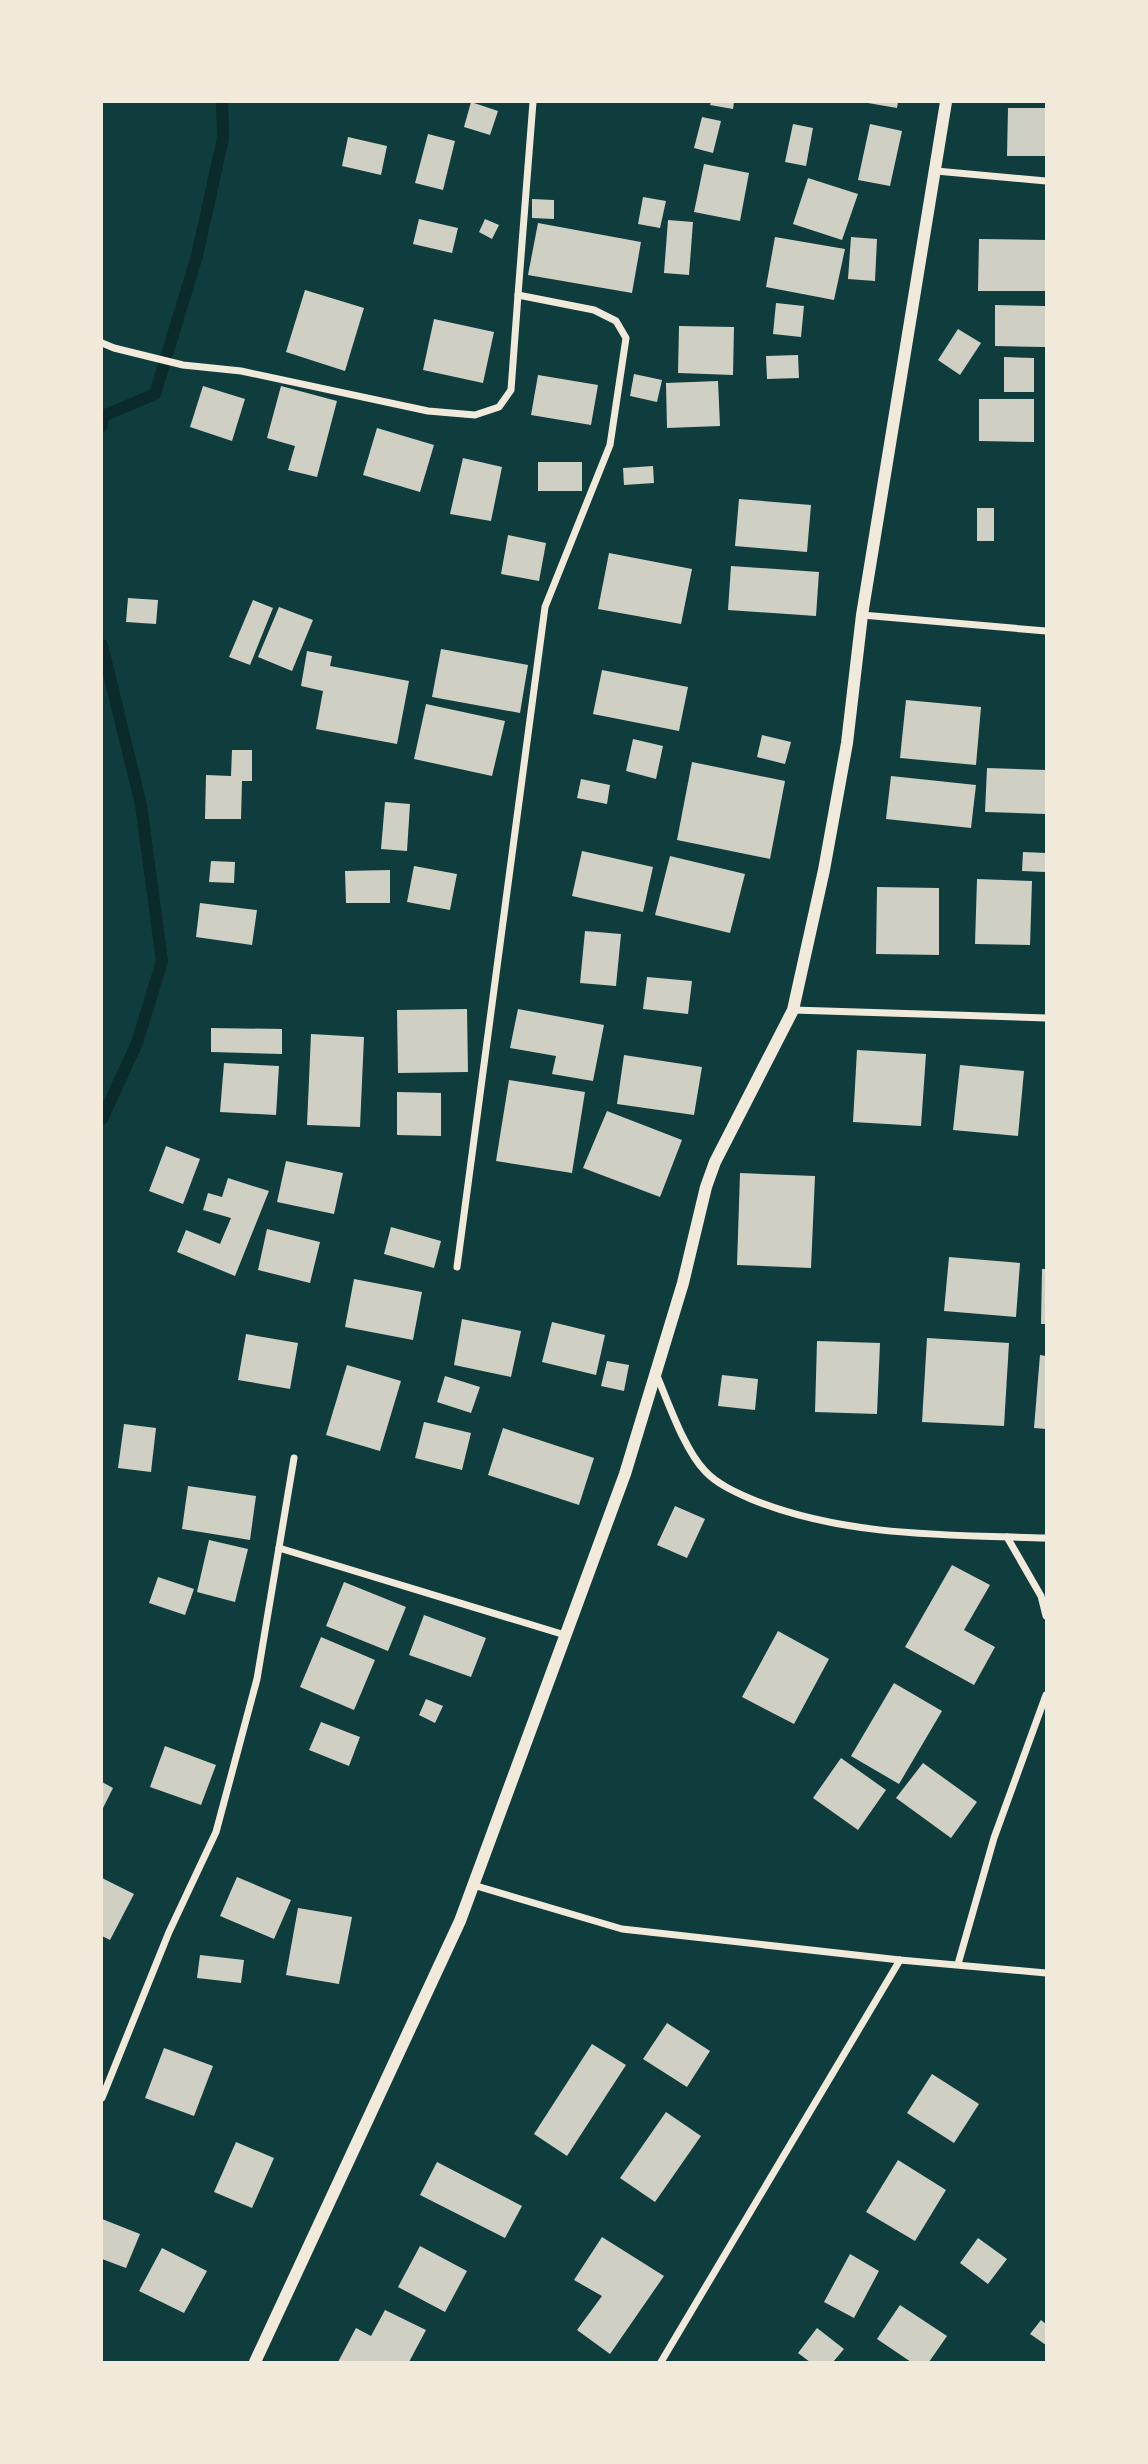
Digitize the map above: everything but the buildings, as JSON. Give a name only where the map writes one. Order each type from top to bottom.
[{"type":"street","points":[[102,343],[183,365],[241,371],[428,411],[475,415],[499,407],[511,390],[533,102]]},
{"type":"street","points":[[255,2362],[460,1921],[625,1474],[683,1283],[706,1187],[715,1162],[793,1010],[824,870],[847,743],[862,615],[946,102]]},
{"type":"street","points":[[936,171],[1046,181]]},
{"type":"street","points":[[457,1266],[545,607],[610,445],[626,338],[616,321],[594,310],[518,295]]},
{"type":"street","points":[[862,615],[1046,631]]},
{"type":"street","points":[[793,1010],[1046,1018]]},
{"type":"street","points":[[656,1375],[682,1435],[705,1471],[730,1490],[769,1506],[829,1523],[900,1531],[1046,1538]]},
{"type":"street","points":[[102,2098],[169,1932],[216,1832],[257,1679],[294,1458]]},
{"type":"street","points":[[1007,1537],[1041,1596],[1046,1616]]},
{"type":"street","points":[[279,1548],[565,1635]]},
{"type":"street","points":[[958,1965],[994,1838],[1046,1695]]},
{"type":"street","points":[[473,1885],[622,1929],[900,1960],[1046,1973]]},
{"type":"street","points":[[661,2362],[900,1960]]},
{"type":"waterway","points":[[102,426],[103,416],[155,394],[197,256],[223,138],[222,102]]},
{"type":"waterway","points":[[102,645],[141,805],[162,961],[137,1043],[102,1119]]}]
